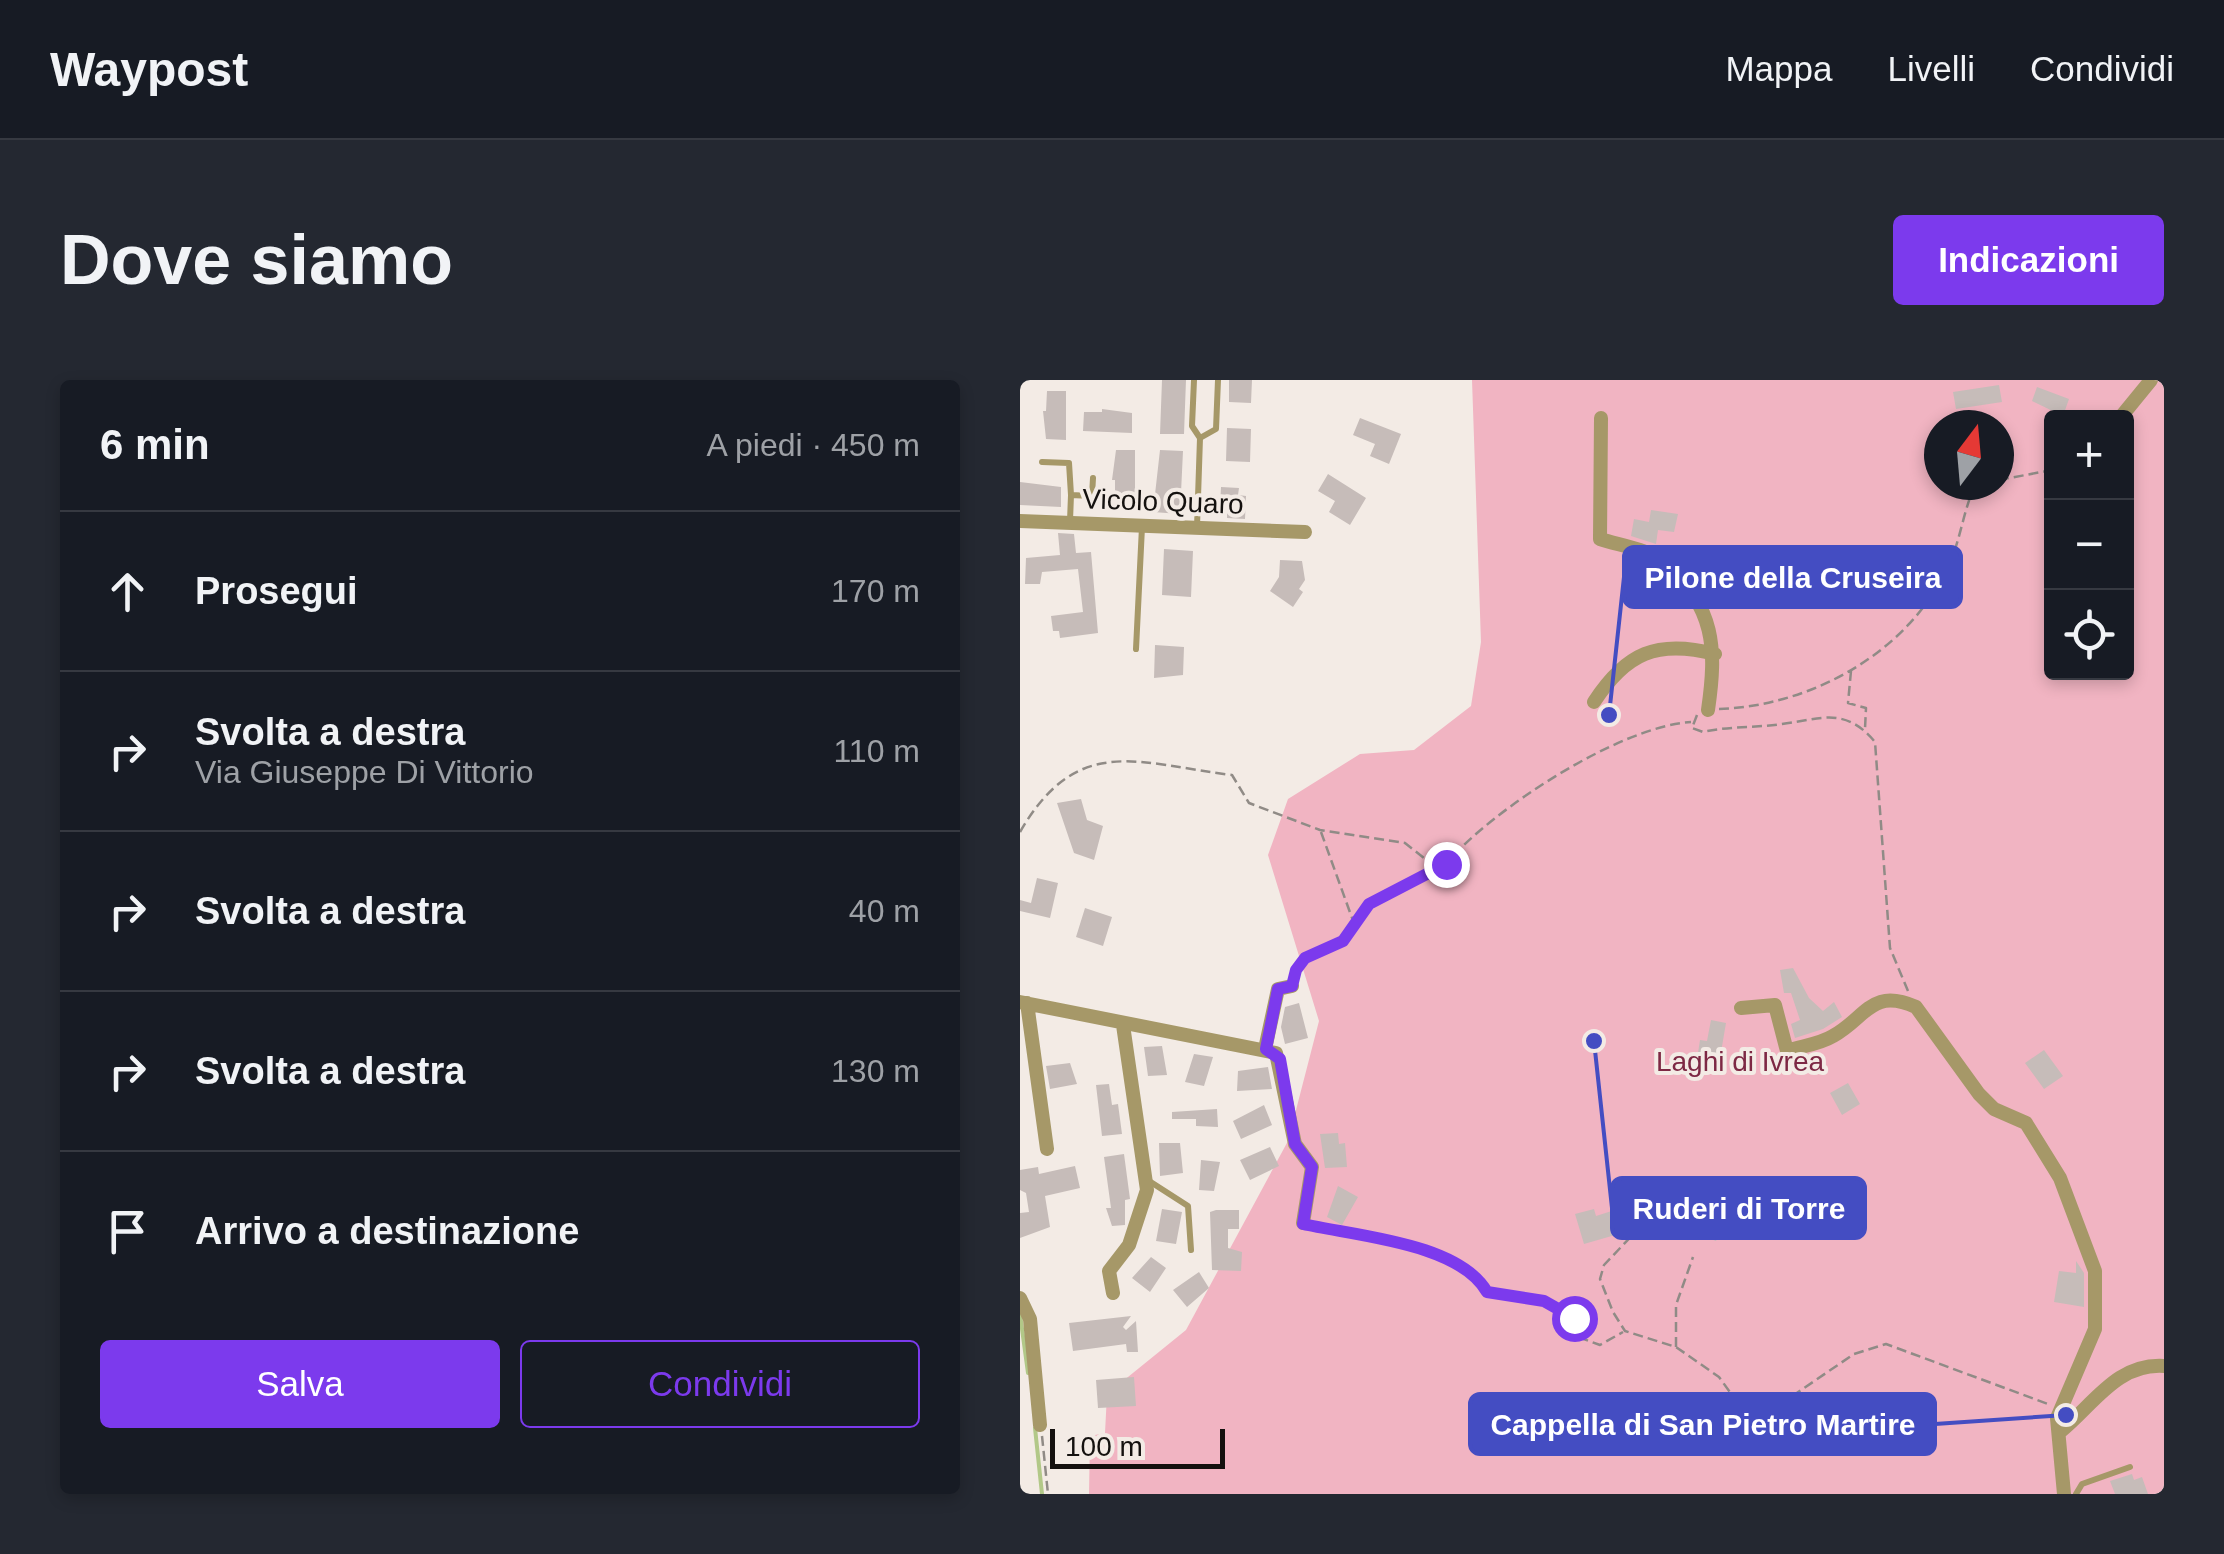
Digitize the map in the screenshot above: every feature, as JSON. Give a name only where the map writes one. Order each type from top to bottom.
[{"type":"street","points":[[2127,410],[2151,380]]},
{"type":"street","points":[[1601,418],[1600,539],[1663,560],[1702,610],[1714,654],[1708,710]]},
{"type":"street","name":"Vicolo Quaro","points":[[1020,521],[1305,532]]},
{"type":"street","points":[[1594,702],[1612,676],[1637,655],[1682,645],[1714,654]]},
{"type":"street","points":[[1266,1049],[1278,989],[1292,986]]},
{"type":"street","points":[[1741,1008],[1776,1005],[1787,1052],[1831,1038],[1877,1002],[1902,1000],[1916,1007],[1994,1109],[2026,1123],[2073,1207],[2095,1271],[2096,1317],[2058,1408],[2064,1494]]},
{"type":"street","points":[[1047,1149],[1024,1002],[1123,1025],[1266,1049],[1280,1059],[1295,1144],[1312,1167],[1303,1224]]},
{"type":"street","points":[[1113,1294],[1109,1271],[1129,1244],[1141,1216],[1145,1178],[1123,1025]]},
{"type":"street","points":[[1020,1298],[1030,1319],[1040,1425]]},
{"type":"street","points":[[2061,1431],[2104,1388],[2138,1365],[2164,1366]]},
{"type":"lane","points":[[1194,380],[1192,426],[1200,438],[1197,528]]},
{"type":"lane","points":[[1200,438],[1216,429],[1218,380]]},
{"type":"lane","points":[[1042,462],[1068,463],[1070,522]]},
{"type":"lane","points":[[1070,495],[1092,496],[1093,478]]},
{"type":"lane","points":[[1136,649],[1142,526]]},
{"type":"lane","points":[[1145,1178],[1188,1206],[1191,1250]]},
{"type":"lane","points":[[2076,1494],[2082,1484],[2130,1467]]},
{"type":"path","points":[[2014,477],[2044,472]]},
{"type":"path","points":[[1916,1007],[1890,948],[1875,742],[1865,730],[1821,715],[1783,724],[1703,732],[1692,728],[1692,722],[1697,714],[1708,710],[1767,706],[1851,671],[1891,643],[1923,607],[1946,571],[1969,500]]},
{"type":"path","points":[[1851,671],[1848,703],[1866,708],[1865,730]]},
{"type":"path","points":[[1292,986],[1296,970],[1305,958],[1343,941],[1369,904],[1446,864],[1471,838],[1563,770],[1655,728],[1692,722]]},
{"type":"path","points":[[1020,832],[1038,802],[1072,774],[1105,762],[1142,758],[1232,774],[1249,803],[1320,830],[1405,842],[1424,858],[1446,864]]},
{"type":"path","points":[[1320,830],[1356,929]]},
{"type":"path","points":[[1303,1224],[1450,1259],[1476,1274],[1487,1292],[1563,1308],[1574,1318],[1581,1338],[1600,1345],[1626,1331]]},
{"type":"path","points":[[1641,1226],[1604,1266],[1600,1278],[1626,1331],[1676,1348],[1718,1377],[1745,1413],[1763,1416],[1854,1354],[1886,1344],[1912,1350],[2058,1408]]},
{"type":"path","points":[[1676,1348],[1676,1306],[1693,1257]]},
{"type":"path","points":[[1040,1425],[1048,1494]]},
{"type":"green space","name":"Laghi di Ivrea","points":[[1472,380],[2164,380],[2164,1494],[1089,1494],[1090,1436],[1105,1433],[1107,1394],[1186,1330],[1288,1141],[1319,1021],[1268,855],[1288,799],[1360,754],[1414,750],[1471,706],[1481,642]]},
{"type":"building","points":[[1162,380],[1186,380],[1184,434],[1160,434]]},
{"type":"building","points":[[1229,380],[1252,380],[1251,403],[1229,402]]},
{"type":"building","points":[[1999,385],[2002,402],[1956,409],[1953,392]]},
{"type":"building","points":[[2037,387],[2069,399],[2065,410],[2051,410],[2032,401]]},
{"type":"building","points":[[1047,391],[1066,391],[1066,440],[1046,439],[1043,411]]},
{"type":"building","points":[[1102,409],[1132,413],[1132,433],[1083,431],[1084,412]]},
{"type":"building","points":[[1360,418],[1401,434],[1389,464],[1370,456],[1375,444],[1353,435]]},
{"type":"building","points":[[1227,428],[1251,429],[1250,462],[1226,461]]},
{"type":"building","points":[[1116,450],[1135,450],[1135,499],[1115,498],[1112,480]]},
{"type":"building","points":[[1160,450],[1183,451],[1180,514],[1153,512]]},
{"type":"building","points":[[1328,474],[1366,498],[1350,525],[1329,512],[1335,501],[1318,491]]},
{"type":"building","points":[[1020,482],[1061,487],[1061,507],[1020,505]]},
{"type":"building","points":[[1221,487],[1239,488],[1238,495],[1246,496],[1245,519],[1227,518],[1227,508],[1220,508]]},
{"type":"building","points":[[1651,510],[1678,514],[1674,532],[1658,530],[1656,544],[1631,536],[1634,519],[1649,522]]},
{"type":"building","points":[[1058,533],[1074,534],[1076,553],[1091,552],[1098,633],[1060,638],[1059,631],[1053,631],[1051,616],[1083,612],[1078,569],[1042,572],[1040,584],[1025,584],[1026,558],[1060,555]]},
{"type":"building","points":[[1164,549],[1193,551],[1191,597],[1162,595]]},
{"type":"building","points":[[1280,560],[1302,561],[1305,580],[1299,589],[1303,592],[1293,607],[1270,591],[1279,577]]},
{"type":"building","points":[[1155,645],[1184,647],[1183,675],[1154,678]]},
{"type":"building","points":[[1081,799],[1087,820],[1103,826],[1094,860],[1074,853],[1057,803]]},
{"type":"building","points":[[1037,878],[1058,883],[1050,918],[1020,911],[1020,900],[1031,903]]},
{"type":"building","points":[[1085,908],[1112,917],[1103,946],[1076,937]]},
{"type":"building","points":[[1793,968],[1809,998],[1823,1011],[1834,1002],[1842,1017],[1823,1029],[1795,1038],[1791,1024],[1800,1020],[1791,993],[1784,993],[1780,970]]},
{"type":"building","points":[[1299,1003],[1308,1038],[1285,1044],[1281,1027],[1285,1007]]},
{"type":"building","points":[[1711,1020],[1726,1023],[1720,1058],[1698,1053],[1700,1040],[1707,1041]]},
{"type":"building","points":[[1162,1046],[1167,1075],[1148,1076],[1144,1047]]},
{"type":"building","points":[[2044,1050],[2063,1076],[2044,1089],[2025,1063]]},
{"type":"building","points":[[1194,1054],[1213,1057],[1204,1086],[1185,1082]]},
{"type":"building","points":[[1070,1063],[1077,1084],[1050,1089],[1046,1066]]},
{"type":"building","points":[[1268,1067],[1272,1089],[1237,1091],[1238,1071]]},
{"type":"building","points":[[1848,1083],[1860,1104],[1842,1115],[1830,1093]]},
{"type":"building","points":[[1109,1084],[1112,1105],[1118,1104],[1122,1134],[1102,1136],[1096,1085]]},
{"type":"building","points":[[1264,1105],[1272,1125],[1241,1139],[1233,1121]]},
{"type":"building","points":[[1217,1109],[1218,1127],[1196,1126],[1196,1119],[1172,1119],[1172,1112]]},
{"type":"building","points":[[1338,1133],[1339,1144],[1345,1143],[1347,1167],[1325,1168],[1320,1134]]},
{"type":"building","points":[[1159,1143],[1180,1143],[1183,1173],[1160,1176]]},
{"type":"building","points":[[1270,1147],[1279,1166],[1250,1180],[1240,1160]]},
{"type":"building","points":[[1124,1154],[1130,1199],[1125,1200],[1125,1225],[1112,1226],[1106,1208],[1111,1208],[1104,1157]]},
{"type":"building","points":[[1201,1160],[1220,1162],[1214,1191],[1199,1190]]},
{"type":"building","points":[[1075,1166],[1080,1188],[1045,1196],[1050,1227],[1020,1238],[1020,1213],[1029,1212],[1026,1193],[1020,1190],[1020,1170],[1038,1167],[1039,1174]]},
{"type":"building","points":[[1338,1186],[1358,1197],[1342,1225],[1327,1217]]},
{"type":"building","points":[[1702,1193],[1731,1205],[1716,1241],[1688,1230]]},
{"type":"building","points":[[1162,1209],[1182,1212],[1176,1244],[1156,1241]]},
{"type":"building","points":[[1594,1209],[1596,1216],[1615,1210],[1622,1233],[1584,1244],[1575,1214]]},
{"type":"building","points":[[1239,1210],[1239,1229],[1228,1229],[1228,1248],[1242,1252],[1241,1271],[1212,1270],[1210,1212]]},
{"type":"building","points":[[1151,1257],[1166,1268],[1150,1292],[1132,1278]]},
{"type":"building","points":[[2076,1261],[2084,1273],[2084,1307],[2054,1302],[2059,1271],[2076,1273]]},
{"type":"building","points":[[1199,1272],[1209,1288],[1187,1307],[1173,1290]]},
{"type":"building","points":[[1131,1316],[1123,1327],[1126,1330],[1136,1321],[1138,1352],[1127,1352],[1126,1344],[1073,1351],[1069,1323]]},
{"type":"building","points":[[1134,1377],[1136,1406],[1098,1408],[1096,1380]]},
{"type":"building","points":[[1723,1407],[1735,1450],[1715,1456],[1707,1430],[1689,1436],[1683,1418]]},
{"type":"building","points":[[2132,1474],[2134,1480],[2142,1477],[2148,1494],[2115,1494],[2110,1481]]},
{"type":"waterway","points":[[1020,1314],[1028,1373]]},
{"type":"waterway","points":[[1035,1428],[1042,1494]]},
{"type":"place","name":"Pilone della Cruseira","points":[[1609,715]]},
{"type":"place","name":"Ruderi di Torre","points":[[1594,1041]]},
{"type":"place","name":"Cappella di San Pietro Martire","points":[[2066,1415]]},
{"type":"route","points":[[1446,864],[1369,904],[1343,941],[1305,958],[1296,970],[1292,986],[1278,989],[1266,1049],[1280,1059],[1295,1144],[1312,1167],[1303,1224],[1450,1259],[1476,1274],[1487,1292],[1544,1301],[1563,1308],[1574,1318]]}]
